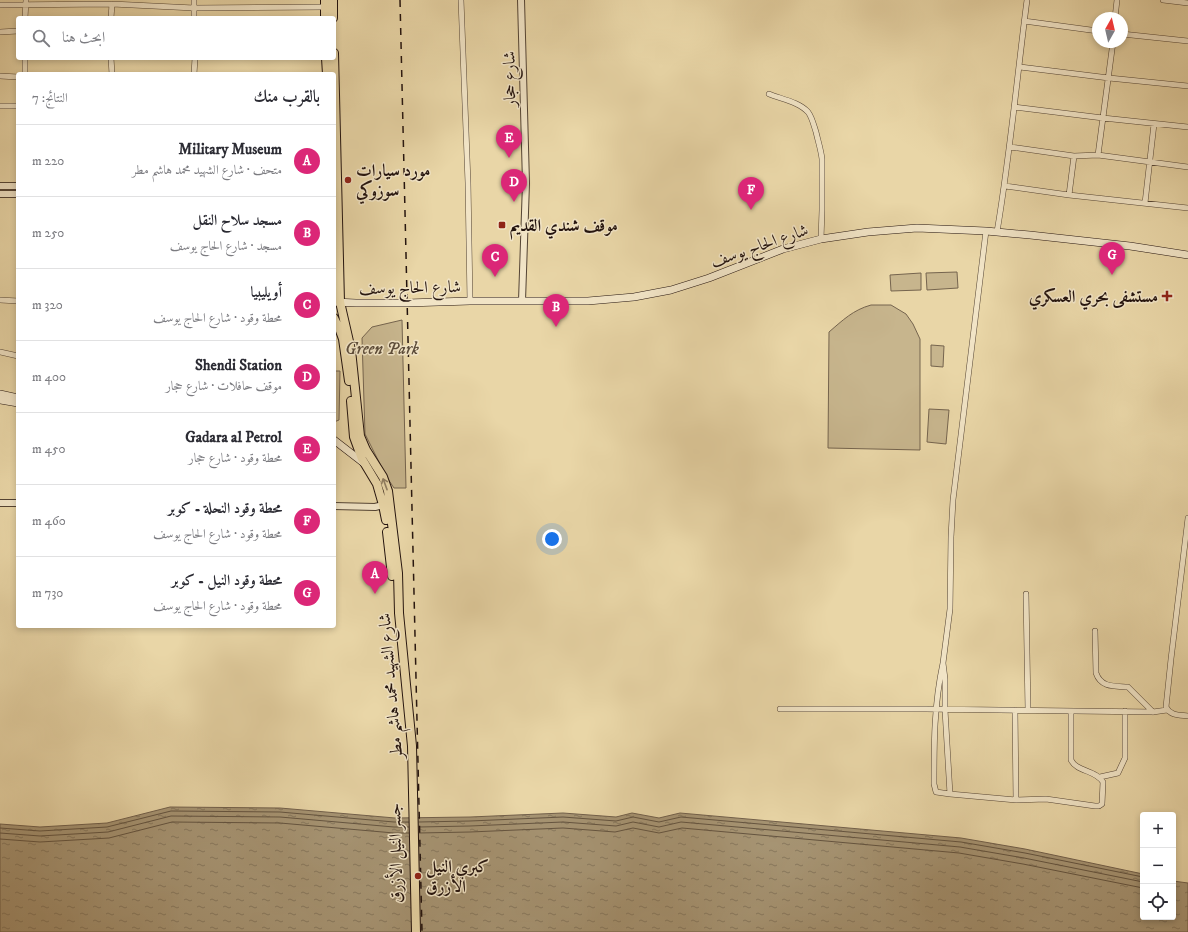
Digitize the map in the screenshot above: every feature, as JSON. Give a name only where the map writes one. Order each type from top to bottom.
[{"type":"main road","points":[[333,0],[333,16]]},
{"type":"main road","points":[[325,3],[325,16]]},
{"type":"main road","points":[[326,60],[327,72]]},
{"type":"main road","name":"شارع الشهيد محمد هاشم مطر","points":[[334,60],[334,72]]},
{"type":"main road","name":"شارع الشهيد محمد هاشم مطر","points":[[336,196],[337,302],[352,350],[360,436],[366,450],[383,477],[388,492],[398,573],[399,613],[412,746],[410,774]]},
{"type":"main road","name":"شارع الحاج يوسف","points":[[337,302],[407,303],[470,300],[588,301],[634,297],[671,290],[709,278],[783,249],[821,239],[868,232],[917,228],[1030,234],[1130,246],[1188,255]]},
{"type":"main road","name":"شارع الشهيد محمد هاشم مطر","points":[[336,322],[340,328],[343,339],[350,388],[354,437],[362,459],[377,484],[383,506],[392,572],[410,774]]},
{"type":"main road","points":[[0,394],[16,398]]},
{"type":"main road","points":[[0,400],[16,403]]},
{"type":"main road","points":[[336,442],[366,465]]},
{"type":"main road","points":[[410,774],[416,932]]},
{"type":"main road","name":"جسر النيل الأزرق","points":[[410,774],[412,932]]},
{"type":"street","points":[[194,0],[194,16]]},
{"type":"street","points":[[461,0],[468,176],[470,300]]},
{"type":"street","name":"شارع حجار","points":[[521,0],[526,183],[522,300]]},
{"type":"street","points":[[996,232],[1005,186],[1027,0]]},
{"type":"street","points":[[1116,12],[1117,0]]},
{"type":"street","points":[[1163,0],[1188,3]]},
{"type":"street","points":[[0,5],[26,3],[112,4],[194,8],[325,3]]},
{"type":"street","points":[[25,16],[26,3]]},
{"type":"street","points":[[111,16],[112,4]]},
{"type":"street","points":[[1024,21],[1092,30]]},
{"type":"street","points":[[0,32],[16,31]]},
{"type":"street","points":[[1128,35],[1188,41]]},
{"type":"street","points":[[1098,155],[1112,48]]},
{"type":"street","points":[[25,60],[25,72]]},
{"type":"street","points":[[111,60],[112,72]]},
{"type":"street","points":[[194,72],[195,60]]},
{"type":"street","points":[[1020,67],[1188,86]]},
{"type":"street","points":[[0,76],[16,77]]},
{"type":"street","points":[[769,94],[803,108],[813,122],[822,152],[821,239]]},
{"type":"street","points":[[0,106],[16,106]]},
{"type":"street","points":[[1014,107],[1188,127]]},
{"type":"street","points":[[1145,203],[1154,124]]},
{"type":"street","points":[[1010,147],[1074,156],[1098,155],[1188,167]]},
{"type":"street","points":[[1069,194],[1074,156]]},
{"type":"street","points":[[0,186],[16,186]]},
{"type":"street","points":[[1005,186],[1188,208]]},
{"type":"street","points":[[0,194],[16,194]]},
{"type":"street","points":[[986,231],[953,500],[950,609],[935,710],[935,791],[938,793],[1016,800],[1046,799],[1099,806],[1103,801],[1103,782],[1100,777],[1074,765],[1070,760],[1071,711]]},
{"type":"street","points":[[0,300],[16,302]]},
{"type":"street","points":[[0,352],[16,356]]},
{"type":"street","points":[[0,503],[16,503]]},
{"type":"street","points":[[336,506],[383,506]]},
{"type":"street","points":[[1188,518],[1166,708],[1170,714],[1188,716]]},
{"type":"street","points":[[1026,594],[1028,710]]},
{"type":"street","points":[[1095,631],[1096,673],[1098,678],[1110,686],[1128,687],[1153,712]]},
{"type":"street","points":[[942,663],[945,679],[945,710],[950,794]]},
{"type":"street","points":[[780,709],[1153,712],[1167,710]]},
{"type":"street","points":[[1015,710],[1016,800]]},
{"type":"street","points":[[1100,777],[1118,773],[1125,761],[1125,711]]},
{"type":"green space","points":[[957,272],[958,288],[927,290],[926,273]]},
{"type":"green space","points":[[921,273],[921,290],[891,291],[890,275]]},
{"type":"green space","points":[[871,305],[891,305],[906,314],[913,324],[920,339],[920,450],[828,448],[829,332],[853,313]]},
{"type":"green space","name":"Green Park","points":[[402,320],[406,488],[394,488],[386,476],[365,434],[362,338],[372,327]]},
{"type":"green space","points":[[931,345],[944,346],[943,367],[931,366]]},
{"type":"green space","points":[[336,371],[340,371],[339,420],[336,421]]},
{"type":"green space","points":[[929,409],[949,410],[946,444],[927,442]]},
{"type":"water","points":[[170,807],[280,808],[395,818],[470,817],[563,813],[616,817],[632,813],[659,818],[680,813],[961,838],[1025,849],[1140,873],[1140,920],[1176,920],[1176,881],[1188,883],[1188,932],[0,932],[0,824],[40,827],[107,823]]},
{"type":"railway","points":[[400,0],[422,932]]},
{"type":"place","name":"Gadara al Petrol","points":[[509,158]]},
{"type":"place","name":"مورد سيارات سوزوكي","points":[[348,180]]},
{"type":"place","name":"Shendi Station","points":[[514,202]]},
{"type":"place","name":"محطة وقود النحلة - كوبر","points":[[751,210]]},
{"type":"place","name":"موقف شندي القديم","points":[[502,225]]},
{"type":"place","name":"محطة وقود النيل - كوبر","points":[[1112,275]]},
{"type":"place","name":"أويليبيا","points":[[495,277]]},
{"type":"place","name":"مستشفى بحري العسكري","points":[[1167,296]]},
{"type":"place","name":"مسجد سلاح النقل","points":[[556,327]]},
{"type":"place","name":"Military Museum","points":[[375,594]]},
{"type":"place","name":"كبري النيل الأزرق","points":[[418,876]]}]
